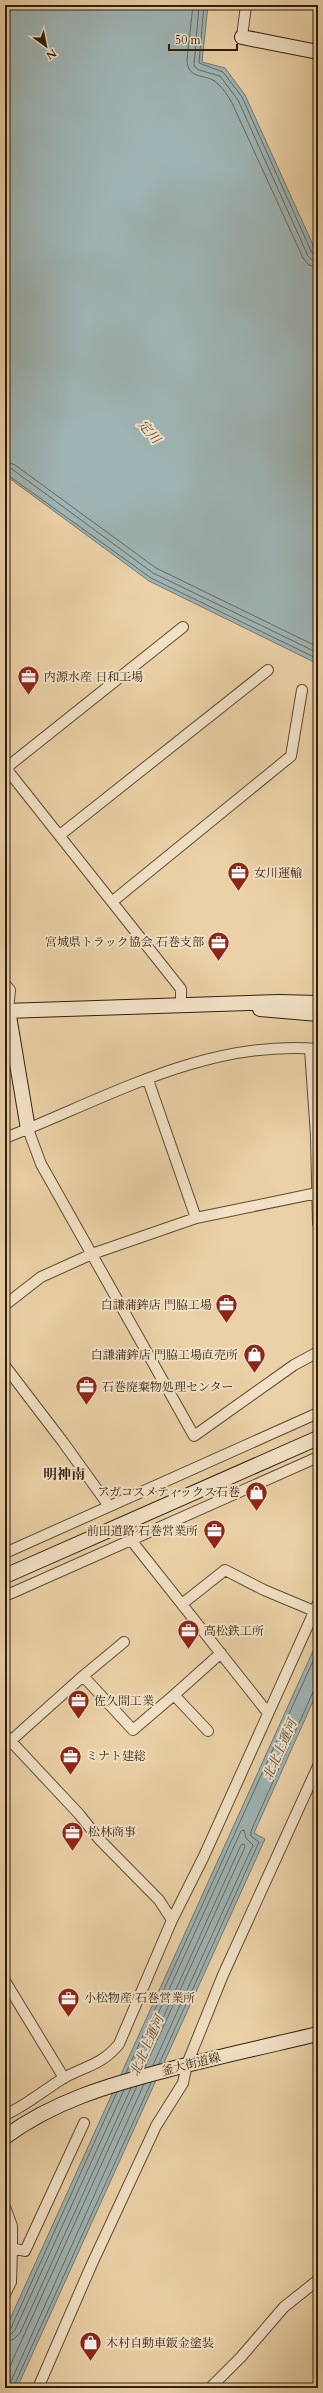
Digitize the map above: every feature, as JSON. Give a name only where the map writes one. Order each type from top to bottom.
[{"type":"street","points":[[246,5],[242,38],[318,52]]},
{"type":"street","points":[[181,1006],[181,989],[113,901],[5,768],[183,628]]},
{"type":"street","points":[[60,835],[268,670]]},
{"type":"street","points":[[113,901],[291,756],[302,690]]},
{"type":"street","points":[[5,984],[10,990],[6,1010],[28,1129],[41,1164],[194,1436],[294,1365],[318,1352]]},
{"type":"street","points":[[6,1010],[228,1005],[279,1002],[318,1003]]},
{"type":"street","points":[[228,1005],[280,1012],[318,1014]]},
{"type":"street","points":[[5,1138],[190,1063],[230,1054],[314,1049],[318,1223]]},
{"type":"street","points":[[148,1080],[196,1218]]},
{"type":"street","points":[[5,1305],[41,1277],[92,1254],[196,1218],[317,1193]]},
{"type":"street","points":[[5,1366],[64,1442],[109,1506]]},
{"type":"street","points":[[5,1553],[318,1413]]},
{"type":"street","points":[[5,1576],[318,1438]]},
{"type":"street","points":[[5,1596],[318,1457]]},
{"type":"street","points":[[131,1540],[268,1714]]},
{"type":"street","points":[[5,2115],[64,2078],[100,2063],[110,2056],[119,2044],[172,1920],[204,1856],[316,1607],[264,1590],[225,1570],[182,1604]]},
{"type":"street","points":[[124,1642],[7,1741],[79,1814],[99,1839],[159,1900],[172,1920]]},
{"type":"street","points":[[83,1676],[133,1730],[221,1653]]},
{"type":"street","points":[[174,1695],[208,1731]]},
{"type":"street","points":[[38,2388],[156,2126],[183,2083],[181,2066],[318,1766]]},
{"type":"street","points":[[5,1981],[64,2078]]},
{"type":"street","name":"釜大街道線","points":[[5,2137],[49,2110],[106,2086],[181,2066],[318,2034]]},
{"type":"street","points":[[12,2248],[25,2251],[84,2123]]},
{"type":"street","points":[[5,2207],[12,2226],[11,2282],[5,2294]]},
{"type":"street","points":[[210,2388],[241,2356],[284,2307],[318,2280]]},
{"type":"water","name":"定川","points":[[5,5],[208,5],[202,62],[225,68],[245,95],[318,256],[318,664],[149,581],[5,475]]},
{"type":"water","name":"北北上運河","points":[[318,1640],[318,1690],[254,1833],[265,1839],[17,2388],[5,2388],[5,2330]]},
{"type":"place","name":"内源水産 日和工場","points":[[28,696]]},
{"type":"place","name":"女川運輸","points":[[239,892]]},
{"type":"place","name":"宮城県トラック協会 石巻支部","points":[[219,962]]},
{"type":"place","name":"白謙蒲鉾店 門脇工場","points":[[227,1324]]},
{"type":"place","name":"白謙蒲鉾店 門脇工場直売所","points":[[254,1374]]},
{"type":"place","name":"石巻廃棄物処理センター","points":[[87,1406]]},
{"type":"place","name":"アガコスメティックス石巻","points":[[256,1512]]},
{"type":"place","name":"前田道路 石巻営業所","points":[[214,1550]]},
{"type":"place","name":"高松鉄工所","points":[[188,1650]]},
{"type":"place","name":"佐久間工業","points":[[78,1720]]},
{"type":"place","name":"ミナト建総","points":[[71,1776]]},
{"type":"place","name":"松林商事","points":[[72,1852]]},
{"type":"place","name":"小松物産 石巻営業所","points":[[69,2018]]},
{"type":"place","name":"木村自動車鈑金塗装","points":[[91,2362]]},
{"type":"district","name":"明神南","points":[[64,1474]]}]
